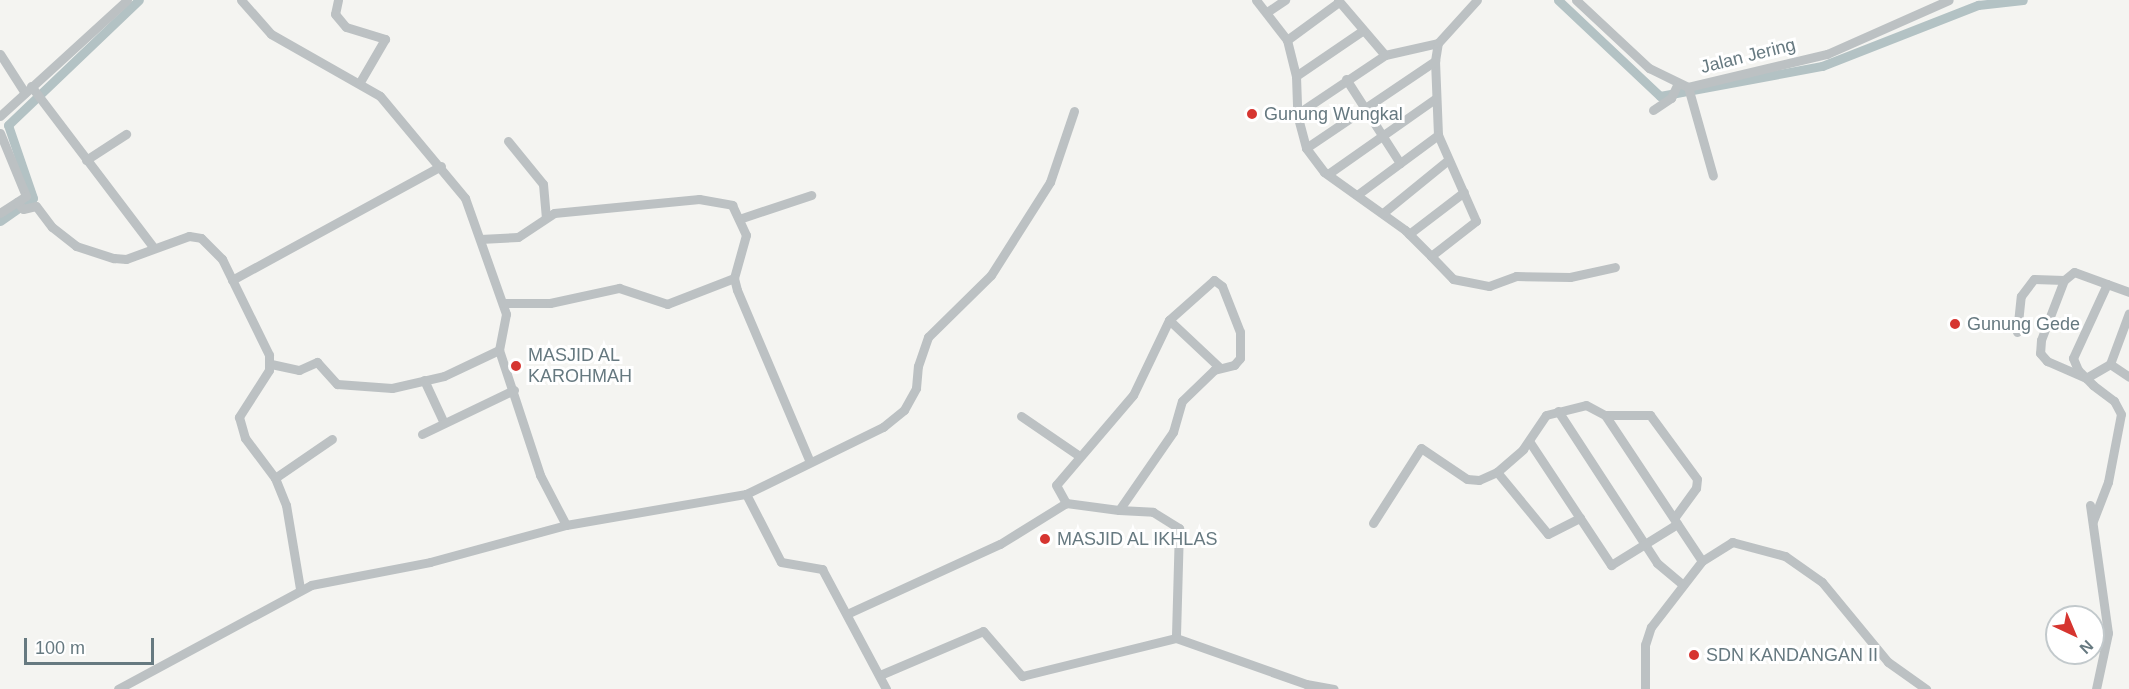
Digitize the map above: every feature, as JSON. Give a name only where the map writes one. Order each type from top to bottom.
[{"type":"street","points":[[0,116],[127,0]]},
{"type":"street","points":[[241,0],[271,34],[360,82],[380,96],[441,166],[465,198],[503,303],[506,324],[499,350],[540,474],[566,525]]},
{"type":"street","points":[[338,0],[335,14],[346,27],[385,39],[360,82]]},
{"type":"street","points":[[1256,0],[1287,40],[1296,76],[1297,114],[1306,148],[1328,174],[1409,234],[1453,279],[1488,286],[1516,276],[1570,277],[1616,267]]},
{"type":"street","points":[[1267,12],[1285,0]]},
{"type":"street","points":[[1431,256],[1476,225],[1438,135],[1435,61],[1438,43],[1477,0]]},
{"type":"street","name":"Jalan Jering","points":[[1576,0],[1674,91],[1688,90],[1827,54],[1949,0]]},
{"type":"street","points":[[1287,40],[1339,1],[1362,31],[1385,55]]},
{"type":"street","points":[[1296,76],[1362,31]]},
{"type":"street","points":[[1297,114],[1385,55],[1438,43]]},
{"type":"street","points":[[0,54],[30,90],[41,99],[154,248]]},
{"type":"street","points":[[1306,148],[1435,61]]},
{"type":"street","points":[[1346,80],[1400,163]]},
{"type":"street","points":[[1688,90],[1713,176]]},
{"type":"street","points":[[1653,110],[1674,91]]},
{"type":"street","points":[[1328,174],[1436,98]]},
{"type":"street","points":[[118,689],[300,589],[507,544],[566,525],[746,494],[883,427],[904,410],[916,388],[918,366],[928,337],[991,275],[1050,182],[1074,111]]},
{"type":"street","points":[[0,132],[26,196],[20,205]]},
{"type":"street","points":[[86,160],[126,134]]},
{"type":"street","points":[[1357,195],[1438,135]]},
{"type":"street","points":[[508,141],[543,184],[546,217]]},
{"type":"street","points":[[1383,213],[1448,160]]},
{"type":"street","points":[[232,280],[441,166]]},
{"type":"street","points":[[1409,234],[1464,192]]},
{"type":"street","points":[[742,218],[812,195]]},
{"type":"street","points":[[480,239],[518,237],[546,217],[699,199],[732,205],[742,218],[746,235],[734,278],[810,462]]},
{"type":"street","points":[[0,213],[20,205],[34,205],[76,246],[114,258],[154,248],[176,238],[201,238],[222,259],[272,364]]},
{"type":"street","points":[[2093,521],[2108,482],[2121,414],[2114,401],[2086,378],[2047,361],[2040,353],[2064,280],[2074,272],[2129,292]]},
{"type":"street","points":[[503,303],[550,303],[619,288],[667,304],[734,278]]},
{"type":"street","points":[[2017,332],[2021,296],[2034,279],[2064,280]]},
{"type":"street","points":[[1066,503],[1056,485],[1078,455],[1133,395],[1169,320],[1208,281],[1219,282],[1243,347],[1234,365],[1219,367],[1182,401],[1173,432],[1119,510]]},
{"type":"street","points":[[2086,378],[2073,358],[2107,284]]},
{"type":"street","points":[[2086,378],[2110,364],[2129,313]]},
{"type":"street","points":[[1169,320],[1219,367]]},
{"type":"street","points":[[272,364],[299,370],[317,362],[337,384],[388,387],[424,380],[499,350]]},
{"type":"street","points":[[272,364],[239,417],[246,438],[275,478],[286,505],[300,589]]},
{"type":"street","points":[[2110,364],[2129,376]]},
{"type":"street","points":[[424,380],[444,423]]},
{"type":"street","points":[[422,434],[514,390]]},
{"type":"street","points":[[1373,523],[1421,448],[1471,480],[1497,472],[1528,441],[1541,418],[1558,411],[1586,405],[1605,415],[1650,415],[1697,479],[1676,521],[1645,546],[1611,565],[1528,441]]},
{"type":"street","points":[[1558,411],[1645,546],[1683,585]]},
{"type":"street","points":[[1605,415],[1702,561]]},
{"type":"street","points":[[1022,416],[1078,455]]},
{"type":"street","points":[[275,478],[332,438]]},
{"type":"street","points":[[1497,472],[1548,534],[1580,518]]},
{"type":"street","points":[[746,494],[777,558],[789,566],[818,565],[849,613],[886,689]]},
{"type":"street","points":[[849,613],[1000,544],[1066,503],[1153,512],[1179,528],[1176,638]]},
{"type":"street","points":[[2090,505],[2108,633],[2097,689]]},
{"type":"street","points":[[1645,689],[1648,632],[1702,561],[1732,542],[1791,559],[1827,587],[1888,663],[1926,689]]},
{"type":"street","points":[[880,675],[978,632],[990,634],[1015,672],[1028,677],[1176,638],[1306,684],[1334,689]]},
{"type":"waterway","points":[[0,221],[33,198],[8,125],[139,0]]},
{"type":"waterway","points":[[1558,0],[1660,96],[1822,66],[1978,5],[2023,0]]},
{"type":"place","name":"Gunung Wungkal","points":[[1252,114]]},
{"type":"place","name":"Gunung Gede","points":[[1955,324]]},
{"type":"place","name":"MASJID AL KAROHMAH","points":[[516,366]]},
{"type":"place","name":"MASJID AL IKHLAS","points":[[1045,539]]},
{"type":"place","name":"SDN KANDANGAN II","points":[[1694,655]]}]
